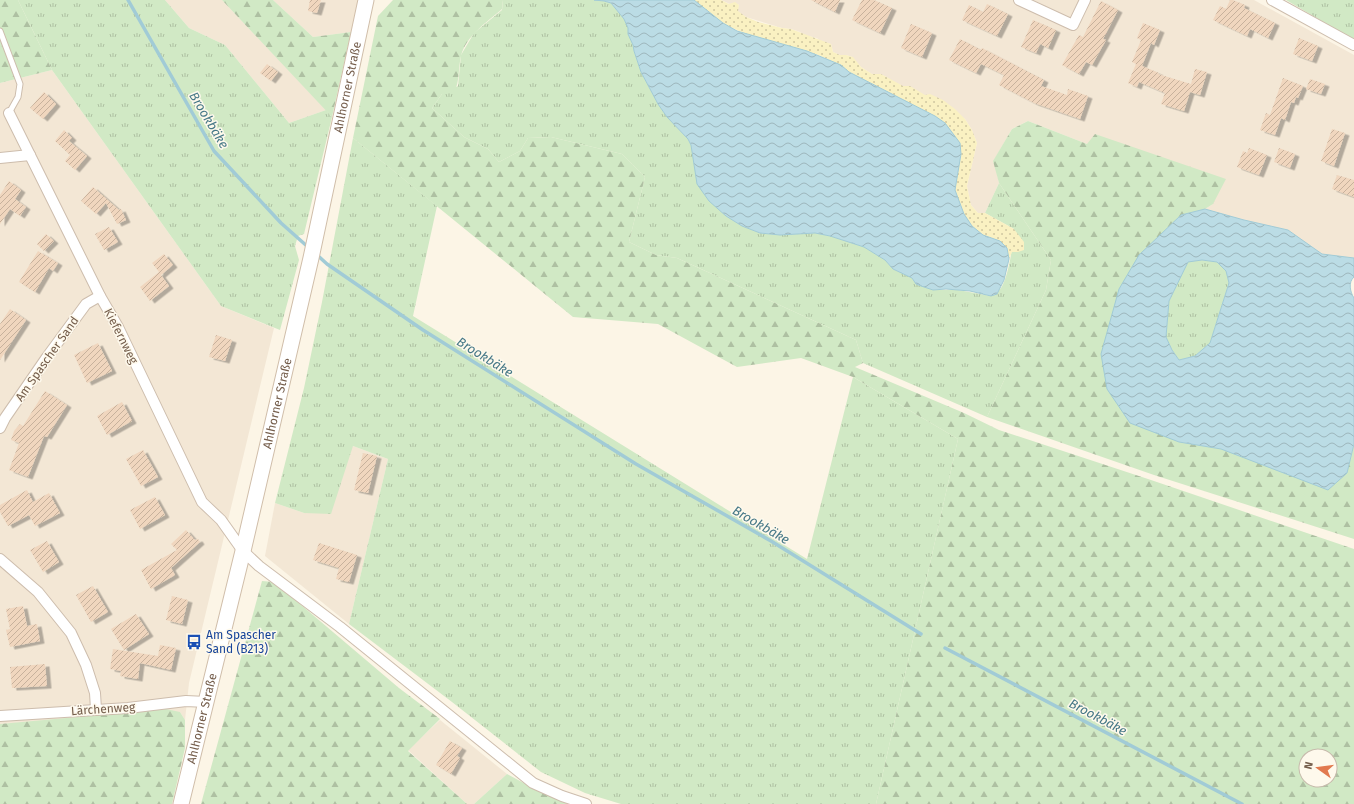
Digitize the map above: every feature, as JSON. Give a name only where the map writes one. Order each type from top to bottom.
[{"type":"street","name":"Ahlhorner Straße","points":[[181,804],[243,551],[311,258],[366,0]]},
{"type":"street","points":[[1019,0],[1073,26],[1085,0]]},
{"type":"street","points":[[1272,0],[1354,45]]},
{"type":"street","name":"Kiefernweg","points":[[9,113],[100,296],[118,327],[202,502],[221,520],[243,551],[259,566],[340,627],[533,782],[562,796],[586,804]]},
{"type":"street","points":[[0,158],[30,155]]},
{"type":"street","name":"Am Spascher Sand","points":[[0,428],[5,418],[47,357],[86,304],[100,296]]},
{"type":"street","points":[[0,559],[38,592],[70,633],[86,665],[95,694],[96,709]]},
{"type":"street","name":"Lärchenweg","points":[[0,716],[128,708],[186,701],[206,702]]},
{"type":"lane","points":[[0,31],[20,84],[18,97],[9,113]]},
{"type":"shaded area","points":[[165,0],[222,0],[326,110],[289,123],[225,45],[189,28]]},
{"type":"shaded area","points":[[273,0],[358,0],[351,32],[313,37]]},
{"type":"shaded area","points":[[721,0],[1254,0],[1354,55],[1354,258],[1322,254],[1288,230],[1205,209],[1213,204],[1087,144],[1028,121],[1012,129],[994,160],[999,183],[985,213],[978,213],[971,205],[967,186],[977,143],[972,130],[965,119],[917,91],[903,87],[881,74],[872,74],[861,67],[852,57],[833,52],[831,44],[791,29],[782,28],[746,17],[737,11],[739,5],[735,3],[730,4]]},
{"type":"shaded area","points":[[52,70],[221,306],[274,328],[189,683],[185,720],[180,712],[0,724],[0,83]]},
{"type":"shaded area","points":[[353,446],[388,459],[349,624],[265,556],[275,503],[304,513]]},
{"type":"shaded area","points":[[440,720],[507,774],[474,804],[467,804],[408,750]]},
{"type":"green space","points":[[0,0],[18,0],[52,70],[0,83]]},
{"type":"green space","points":[[18,0],[165,0],[189,28],[225,45],[289,123],[326,110],[332,117],[304,234],[298,236],[295,246],[299,260],[280,330],[221,306],[52,70]]},
{"type":"green space","points":[[222,0],[273,0],[313,37],[351,32],[332,117]]},
{"type":"green space","points":[[393,0],[503,0],[502,9],[484,24],[467,42],[461,56],[457,84],[454,93],[442,94],[432,108],[464,137],[488,149],[499,162],[520,151],[528,138],[551,137],[622,154],[645,177],[629,242],[656,255],[677,258],[856,340],[863,363],[855,367],[964,413],[999,430],[1354,549],[1354,804],[876,804],[958,439],[853,377],[801,358],[737,367],[658,324],[573,317],[353,138],[378,16]]},
{"type":"green space","points":[[503,0],[594,0],[611,3],[624,19],[641,72],[658,104],[667,117],[688,139],[691,145],[698,184],[710,201],[726,216],[742,226],[760,233],[780,235],[815,233],[830,236],[864,247],[885,260],[893,269],[912,278],[916,284],[933,290],[958,290],[991,296],[1001,288],[1004,282],[1012,251],[1014,229],[985,213],[999,183],[1051,260],[1046,290],[987,417],[863,363],[856,340],[677,258],[656,255],[629,242],[645,177],[622,154],[551,137],[528,138],[520,151],[499,162],[488,149],[464,137],[432,108],[442,94],[458,86],[461,55],[474,33],[502,10]]},
{"type":"green space","points":[[1286,0],[1354,0],[1354,40]]},
{"type":"green space","points":[[1028,121],[1087,144],[1095,134],[1226,179],[1213,204],[1205,209],[1181,215],[1140,255],[1179,442],[1347,473],[1354,444],[1354,539],[1154,475],[987,417],[1046,290],[1051,260],[999,183],[993,161],[1012,129]]},
{"type":"green space","points":[[353,138],[437,206],[413,316],[807,559],[853,377],[958,439],[876,804],[621,804],[585,793],[541,772],[349,624],[388,459],[353,446],[331,514],[304,513],[275,503],[304,388]]},
{"type":"green space","points":[[1202,260],[1217,262],[1226,271],[1229,283],[1210,343],[1195,356],[1179,360],[1166,337],[1169,301],[1188,261]]},
{"type":"green space","points":[[262,581],[274,582],[399,688],[440,719],[408,751],[467,804],[201,804]]},
{"type":"green space","points":[[166,709],[180,712],[185,720],[185,748],[172,804],[0,804],[0,724]]},
{"type":"green space","points":[[507,774],[533,788],[568,804],[474,804]]},
{"type":"sand","points":[[694,0],[721,0],[729,4],[735,2],[739,5],[738,11],[746,17],[758,22],[791,29],[831,44],[833,52],[840,55],[853,57],[861,67],[872,74],[881,74],[903,86],[910,86],[925,95],[930,94],[943,100],[955,109],[965,119],[972,130],[977,143],[967,186],[971,205],[978,213],[985,213],[1014,229],[1024,242],[1024,250],[1012,252],[1009,259],[1007,248],[1000,241],[983,235],[972,226],[964,214],[955,190],[961,154],[945,123],[935,116],[823,57],[751,36],[731,27],[714,17]]},
{"type":"water","points":[[594,0],[694,0],[723,23],[737,31],[807,51],[841,65],[849,72],[935,116],[945,123],[960,143],[961,154],[955,190],[964,214],[972,226],[983,235],[1000,241],[1007,248],[1009,259],[1004,280],[997,294],[991,296],[970,291],[946,289],[933,290],[916,284],[912,278],[893,269],[885,260],[864,247],[830,236],[815,233],[780,235],[760,233],[742,226],[726,216],[709,201],[697,184],[691,145],[688,139],[667,117],[658,104],[641,72],[624,19],[611,3]]},
{"type":"water","points":[[1205,209],[1288,230],[1322,254],[1354,258],[1354,277],[1350,287],[1354,298],[1354,444],[1347,473],[1328,490],[1221,449],[1179,442],[1130,423],[1107,389],[1101,354],[1119,289],[1139,255],[1181,215]],"holes":[[[1202,260],[1217,262],[1226,271],[1229,283],[1210,343],[1195,356],[1179,360],[1166,337],[1169,301],[1188,262]]]},
{"type":"building","points":[[310,0],[321,0],[317,13],[308,11]]},
{"type":"building","points":[[811,0],[840,0],[835,12]]},
{"type":"building","points":[[862,0],[874,0],[892,8],[880,33],[852,20]]},
{"type":"building","points":[[1230,0],[1245,5],[1244,8],[1275,23],[1268,38],[1250,29],[1247,36],[1213,20],[1220,6],[1226,9]]},
{"type":"building","points":[[1101,1],[1118,10],[1103,39],[1106,40],[1092,65],[1086,62],[1079,74],[1062,65],[1079,35],[1083,37]]},
{"type":"building","points":[[987,4],[1008,14],[997,36],[962,20],[969,5],[983,12]]},
{"type":"building","points":[[1033,20],[1056,30],[1048,48],[1040,44],[1036,53],[1021,47]]},
{"type":"building","points":[[1143,23],[1160,30],[1154,45],[1151,43],[1142,66],[1159,73],[1158,74],[1191,84],[1195,69],[1207,72],[1200,95],[1190,92],[1184,111],[1161,104],[1165,93],[1139,82],[1137,87],[1128,83],[1136,64],[1132,62],[1141,40],[1137,38]]},
{"type":"building","points":[[911,24],[932,33],[922,57],[901,48]]},
{"type":"building","points":[[1299,38],[1318,46],[1312,61],[1293,54]]},
{"type":"building","points":[[960,39],[981,50],[982,48],[1044,80],[1041,86],[1067,95],[1068,89],[1088,96],[1080,119],[1034,103],[999,85],[1004,75],[981,64],[976,73],[949,60]]},
{"type":"building","points":[[267,64],[278,72],[271,81],[260,73]]},
{"type":"building","points":[[1283,78],[1303,86],[1298,98],[1296,97],[1294,103],[1291,102],[1285,120],[1281,118],[1275,135],[1260,130],[1266,113],[1270,115]]},
{"type":"building","points":[[1310,79],[1325,84],[1321,94],[1306,89]]},
{"type":"building","points":[[44,92],[56,104],[43,119],[30,108]]},
{"type":"building","points":[[1332,129],[1345,133],[1334,166],[1321,161]]},
{"type":"building","points":[[64,130],[72,138],[69,141],[87,156],[75,170],[65,161],[70,155],[55,141]]},
{"type":"building","points":[[1249,148],[1267,155],[1259,175],[1237,167],[1243,151],[1247,153]]},
{"type":"building","points":[[1279,148],[1295,154],[1290,168],[1274,162]]},
{"type":"building","points":[[1337,175],[1354,180],[1354,197],[1332,189]]},
{"type":"building","points":[[9,181],[21,190],[15,199],[26,207],[20,216],[10,209],[0,224],[0,195]]},
{"type":"building","points":[[93,187],[119,210],[121,209],[126,220],[117,224],[106,203],[96,214],[81,201]]},
{"type":"building","points":[[109,227],[118,242],[104,250],[95,234]]},
{"type":"building","points":[[46,234],[54,241],[44,251],[37,244]]},
{"type":"building","points":[[38,251],[58,263],[53,271],[49,268],[35,292],[19,282]]},
{"type":"building","points":[[164,254],[173,265],[161,275],[169,286],[150,301],[140,287],[159,272],[152,263]]},
{"type":"building","points":[[10,309],[26,320],[0,360],[0,324]]},
{"type":"building","points":[[216,335],[232,340],[225,361],[209,357]]},
{"type":"building","points":[[98,343],[112,371],[87,383],[74,355]]},
{"type":"building","points":[[45,391],[67,405],[47,437],[44,436],[28,477],[9,470],[19,443],[11,440],[14,431],[20,424],[23,426]]},
{"type":"building","points":[[122,402],[132,421],[107,435],[97,416]]},
{"type":"building","points":[[143,450],[158,477],[141,486],[126,459]]},
{"type":"building","points":[[363,453],[377,456],[368,493],[354,490]]},
{"type":"building","points":[[27,490],[33,502],[49,493],[60,513],[35,526],[29,515],[8,526],[0,512],[0,505]]},
{"type":"building","points":[[155,497],[165,515],[140,529],[130,510]]},
{"type":"building","points":[[186,530],[195,540],[198,539],[200,542],[171,568],[175,575],[151,589],[141,570],[177,550],[171,544]]},
{"type":"building","points":[[47,541],[59,562],[43,572],[30,550]]},
{"type":"building","points":[[319,543],[357,555],[349,582],[336,579],[339,568],[313,560]]},
{"type":"building","points":[[93,586],[108,612],[91,622],[76,595]]},
{"type":"building","points":[[172,596],[188,600],[182,624],[166,620]]},
{"type":"building","points":[[23,606],[27,626],[37,624],[40,641],[10,647],[6,630],[10,629],[6,609]]},
{"type":"building","points":[[136,614],[149,634],[124,650],[111,629]]},
{"type":"building","points":[[160,645],[176,648],[171,670],[140,663],[138,679],[120,676],[121,671],[110,669],[113,649],[158,656]]},
{"type":"building","points":[[45,664],[47,686],[12,688],[10,667]]},
{"type":"building","points":[[450,741],[462,748],[457,756],[460,758],[451,774],[436,765]]},
{"type":"waterway","name":"Brookbäke","points":[[128,0],[214,151],[281,223],[308,247]]},
{"type":"waterway","name":"Brookbäke","points":[[316,254],[327,264],[423,330],[636,464],[771,541],[921,634]]},
{"type":"waterway","name":"Brookbäke","points":[[945,648],[1242,804]]},
{"type":"place","name":"Am Spascher Sand (B213)","points":[[194,642]]}]
